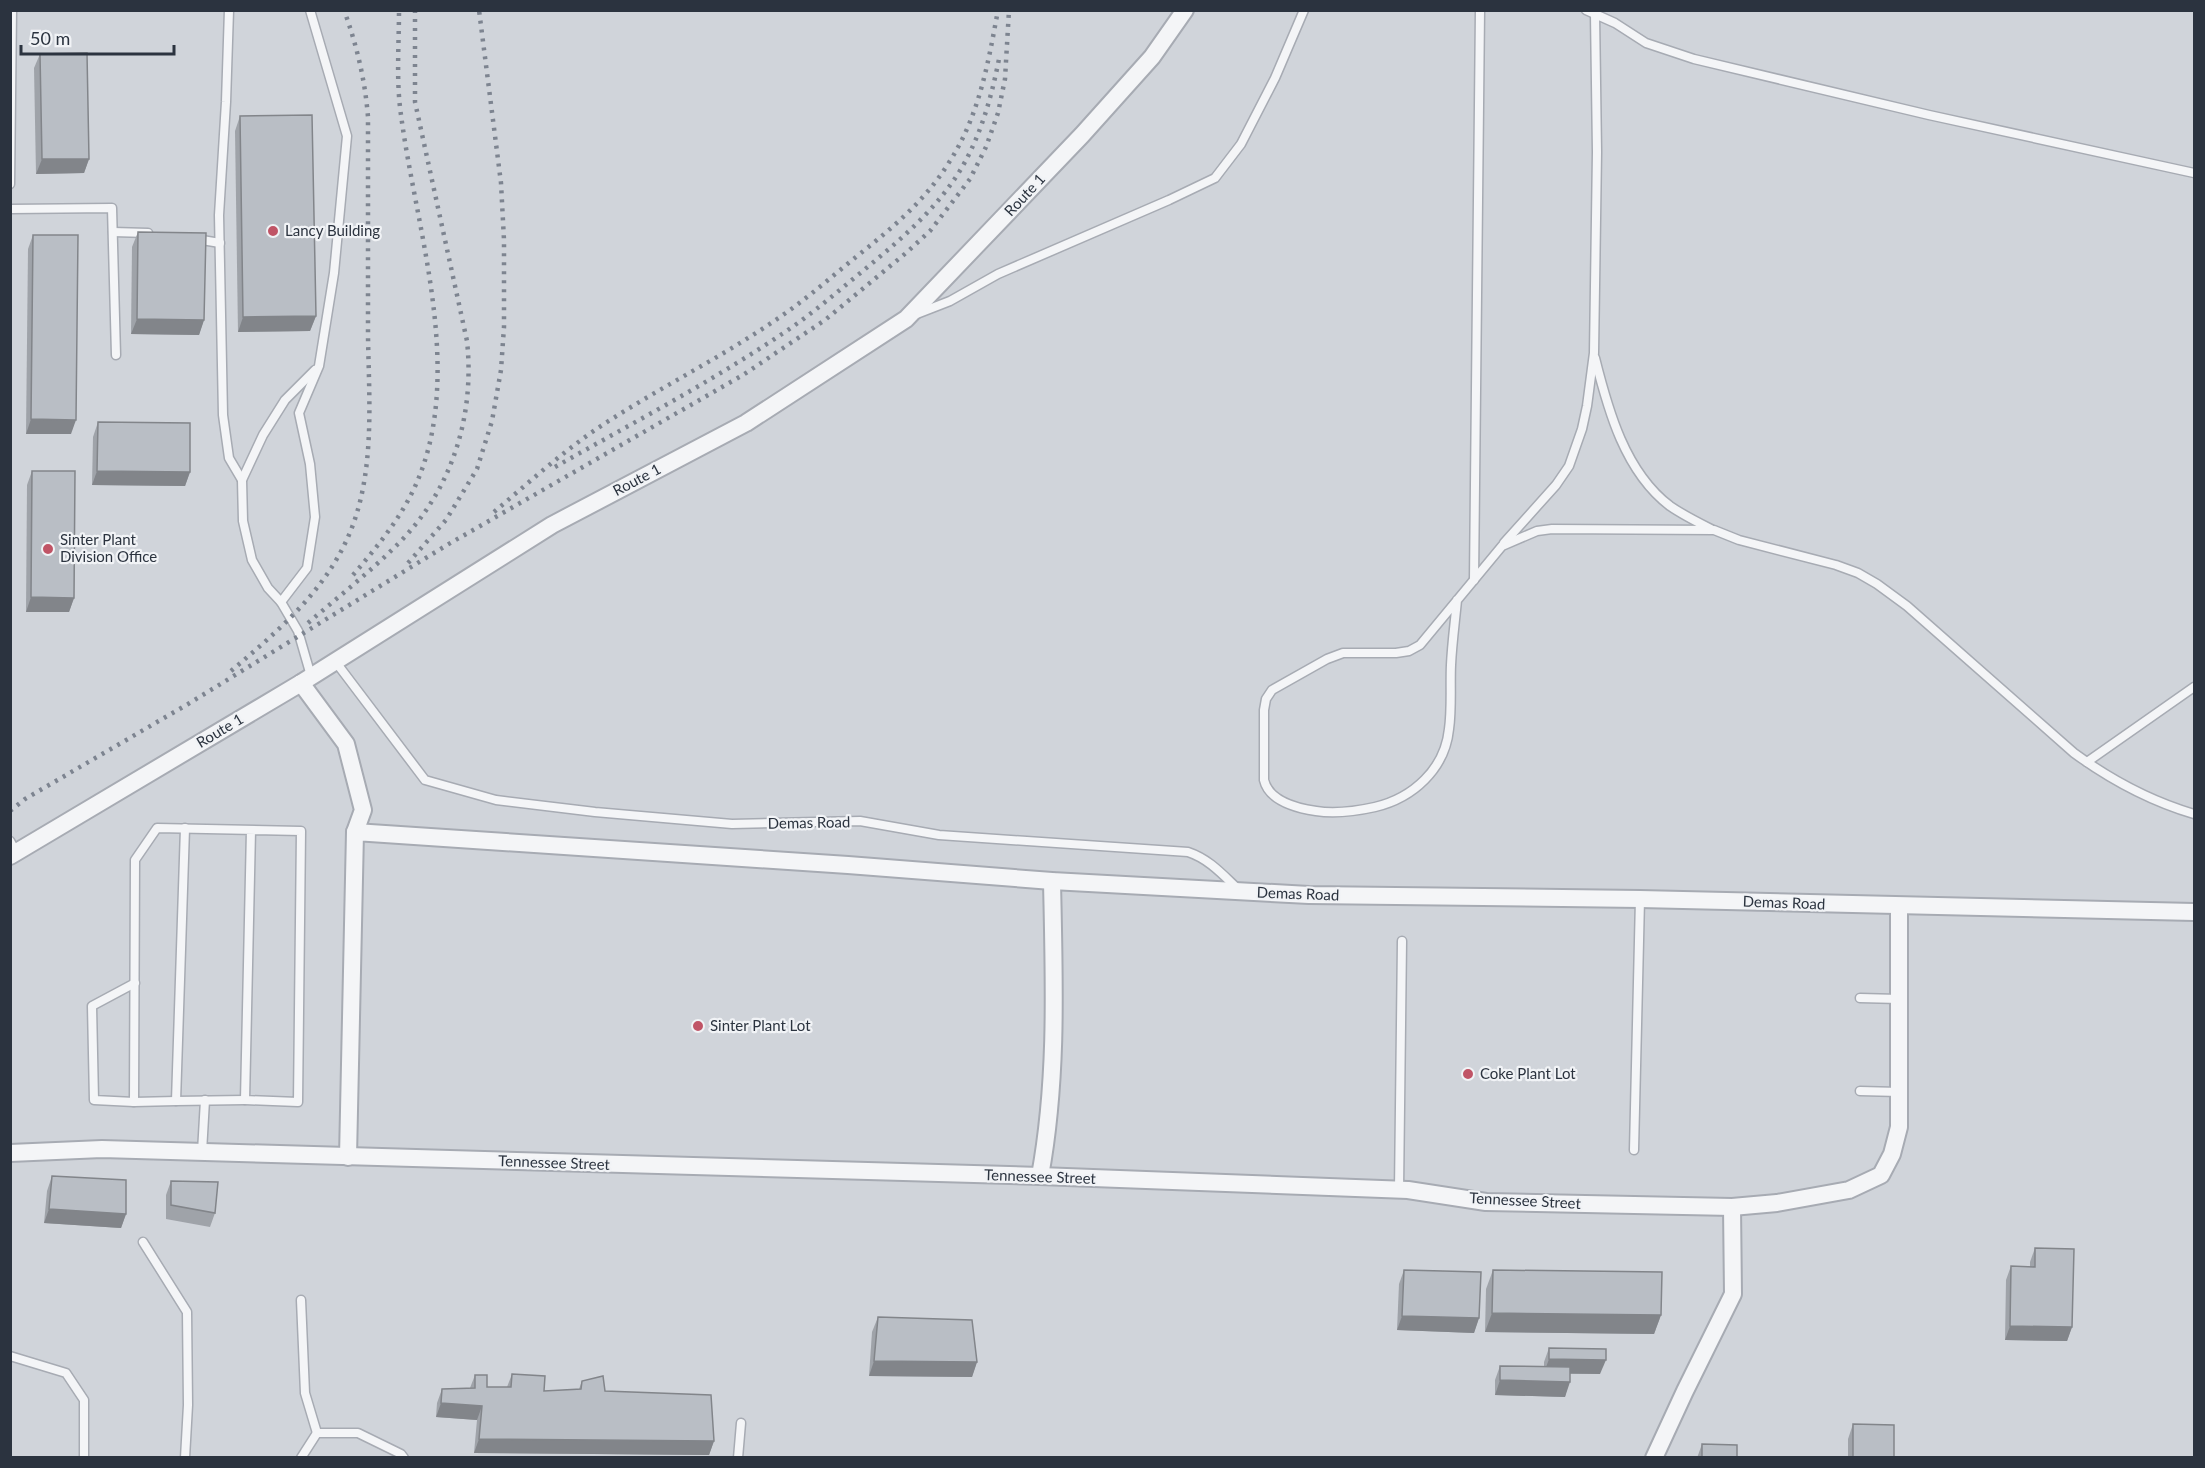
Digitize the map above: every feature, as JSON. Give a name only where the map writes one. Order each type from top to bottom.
[{"type":"street","name":"Route 1","points":[[12,850],[306,680],[552,525],[746,423],[906,319],[1014,208],[1152,57],[1185,10]]},
{"type":"street","points":[[306,680],[346,744],[363,810],[355,832],[348,1156]]},
{"type":"street","points":[[355,832],[1241,891]]},
{"type":"street","points":[[1040,1176],[1050,1110],[1055,1036],[1052,880]]},
{"type":"street","name":"Demas Road","points":[[1241,891],[1309,895],[1640,899],[2194,912]]},
{"type":"street","name":"Tennessee Street","points":[[10,1153],[102,1149],[1040,1176],[1399,1190],[1438,1193],[1486,1202],[1732,1207],[1777,1203],[1849,1190],[1881,1175],[1893,1154],[1899,1127],[1899,906]]},
{"type":"street","points":[[1654,1458],[1733,1294],[1732,1207]]},
{"type":"lane","points":[[10,184],[12,10]]},
{"type":"lane","points":[[229,10],[219,215],[223,415],[229,458],[242,480]]},
{"type":"lane","points":[[281,602],[307,568],[315,517],[310,464],[299,413],[319,366],[334,273],[346,136],[310,10]]},
{"type":"lane","points":[[906,319],[950,301],[998,274],[1215,178],[1241,144],[1275,78],[1305,10]]},
{"type":"lane","points":[[1474,580],[1480,10]]},
{"type":"lane","points":[[1457,600],[1450,665],[1449,732],[1444,750],[1435,767],[1424,780],[1402,798],[1368,808],[1322,812],[1294,806],[1273,796],[1266,789],[1264,780],[1264,710],[1266,699],[1272,690],[1342,653],[1396,653],[1409,651],[1420,645],[1457,600],[1474,580],[1529,513],[1556,485],[1569,466],[1582,429],[1594,353],[1597,152],[1590,12],[1615,23],[1646,43],[1694,59],[1929,115],[2194,173]]},
{"type":"lane","points":[[10,209],[112,208],[116,355]]},
{"type":"lane","points":[[113,232],[159,234]]},
{"type":"lane","points":[[190,238],[220,243]]},
{"type":"lane","points":[[1594,353],[1613,420],[1623,442],[1644,479],[1669,505],[1714,530],[1746,543],[1836,565],[1858,573],[1877,584],[1907,606],[2101,773],[2132,790],[2194,814]]},
{"type":"lane","points":[[306,680],[298,631],[252,560],[243,521],[242,480],[263,435],[285,400],[319,366]]},
{"type":"lane","points":[[1502,546],[1537,531],[1552,529],[1714,530]]},
{"type":"lane","name":"Demas Road","points":[[335,662],[425,780],[496,800],[595,812],[732,824],[860,822],[939,836],[1188,852],[1212,864],[1241,891]]},
{"type":"lane","points":[[2087,762],[2194,687]]},
{"type":"lane","points":[[134,1102],[135,983],[135,860],[157,828],[301,831],[298,1102],[206,1100],[134,1102],[94,1100],[92,1006],[135,983]]},
{"type":"lane","points":[[176,1101],[185,828]]},
{"type":"lane","points":[[245,1100],[251,830]]},
{"type":"lane","points":[[1634,1150],[1640,899]]},
{"type":"lane","points":[[1399,1190],[1402,941]]},
{"type":"lane","points":[[1860,998],[1899,999]]},
{"type":"lane","points":[[1860,1091],[1899,1092]]},
{"type":"lane","points":[[202,1152],[206,1100]]},
{"type":"lane","points":[[143,1242],[186,1312],[188,1405],[185,1458]]},
{"type":"lane","points":[[301,1300],[305,1393],[317,1433],[301,1458]]},
{"type":"lane","points":[[10,1356],[66,1373],[84,1400],[84,1458]]},
{"type":"lane","points":[[738,1458],[741,1423]]},
{"type":"lane","points":[[317,1433],[358,1433],[401,1454],[404,1458]]},
{"type":"shaded area","points":[[10,11],[2194,11],[2194,1457],[11,1457]]},
{"type":"building","points":[[87,53],[89,159],[42,159],[40,54]]},
{"type":"building","name":"Lancy Building","points":[[312,115],[316,316],[243,317],[240,116]]},
{"type":"building","points":[[138,232],[206,233],[204,320],[137,319]]},
{"type":"building","points":[[33,235],[78,235],[76,420],[31,419]]},
{"type":"building","points":[[98,422],[190,423],[190,472],[97,471]]},
{"type":"building","name":"Sinter Plant Division Office","points":[[32,471],[75,471],[74,598],[31,597]]},
{"type":"building","points":[[52,1176],[126,1180],[126,1214],[49,1209]]},
{"type":"building","points":[[171,1181],[218,1182],[215,1213],[171,1205]]},
{"type":"building","points":[[2035,1248],[2074,1249],[2072,1327],[2010,1326],[2011,1266],[2035,1267]]},
{"type":"building","points":[[1404,1270],[1481,1272],[1479,1318],[1402,1316]]},
{"type":"building","points":[[1493,1270],[1662,1272],[1661,1315],[1492,1313]]},
{"type":"building","points":[[878,1317],[972,1320],[977,1362],[874,1361]]},
{"type":"building","points":[[1549,1348],[1606,1349],[1606,1360],[1549,1359]]},
{"type":"building","points":[[1500,1366],[1570,1367],[1570,1382],[1500,1380]]},
{"type":"building","points":[[512,1374],[545,1376],[544,1391],[581,1389],[582,1381],[603,1376],[605,1391],[711,1395],[714,1441],[479,1439],[482,1406],[441,1403],[442,1389],[475,1388],[475,1375],[487,1375],[487,1387],[511,1387]]},
{"type":"building","points":[[1853,1424],[1894,1425],[1894,1458],[1853,1458]]},
{"type":"building","points":[[1702,1444],[1737,1445],[1737,1458],[1702,1458]]},
{"type":"railway","points":[[231,671],[300,608],[329,572],[351,530],[364,483],[369,434],[368,117],[360,63],[344,10]]},
{"type":"railway","points":[[353,575],[380,542],[411,495],[431,439],[437,394],[437,347],[433,300],[399,102],[399,10]]},
{"type":"railway","points":[[308,623],[398,544],[417,523],[446,476],[463,424],[469,369],[467,341],[415,102],[415,10]]},
{"type":"railway","points":[[408,563],[446,520],[477,469],[492,421],[501,370],[504,327],[504,240],[501,183],[479,10]]},
{"type":"railway","points":[[494,512],[599,427],[785,314],[906,214],[939,178],[959,146],[981,90],[998,10]]},
{"type":"railway","points":[[10,811],[25,799],[188,704],[447,545],[743,375],[825,320],[930,231],[970,179],[986,147],[998,113],[1005,79],[1009,10]]},
{"type":"railway","points":[[555,467],[698,386],[782,334],[824,303],[904,236],[929,211],[961,169],[975,142],[985,113],[1000,54]]},
{"type":"place","name":"Lancy Building","points":[[273,231]]},
{"type":"place","name":"Sinter Plant Division Office","points":[[48,549]]},
{"type":"place","name":"Sinter Plant Lot","points":[[698,1026]]},
{"type":"place","name":"Coke Plant Lot","points":[[1468,1074]]}]
